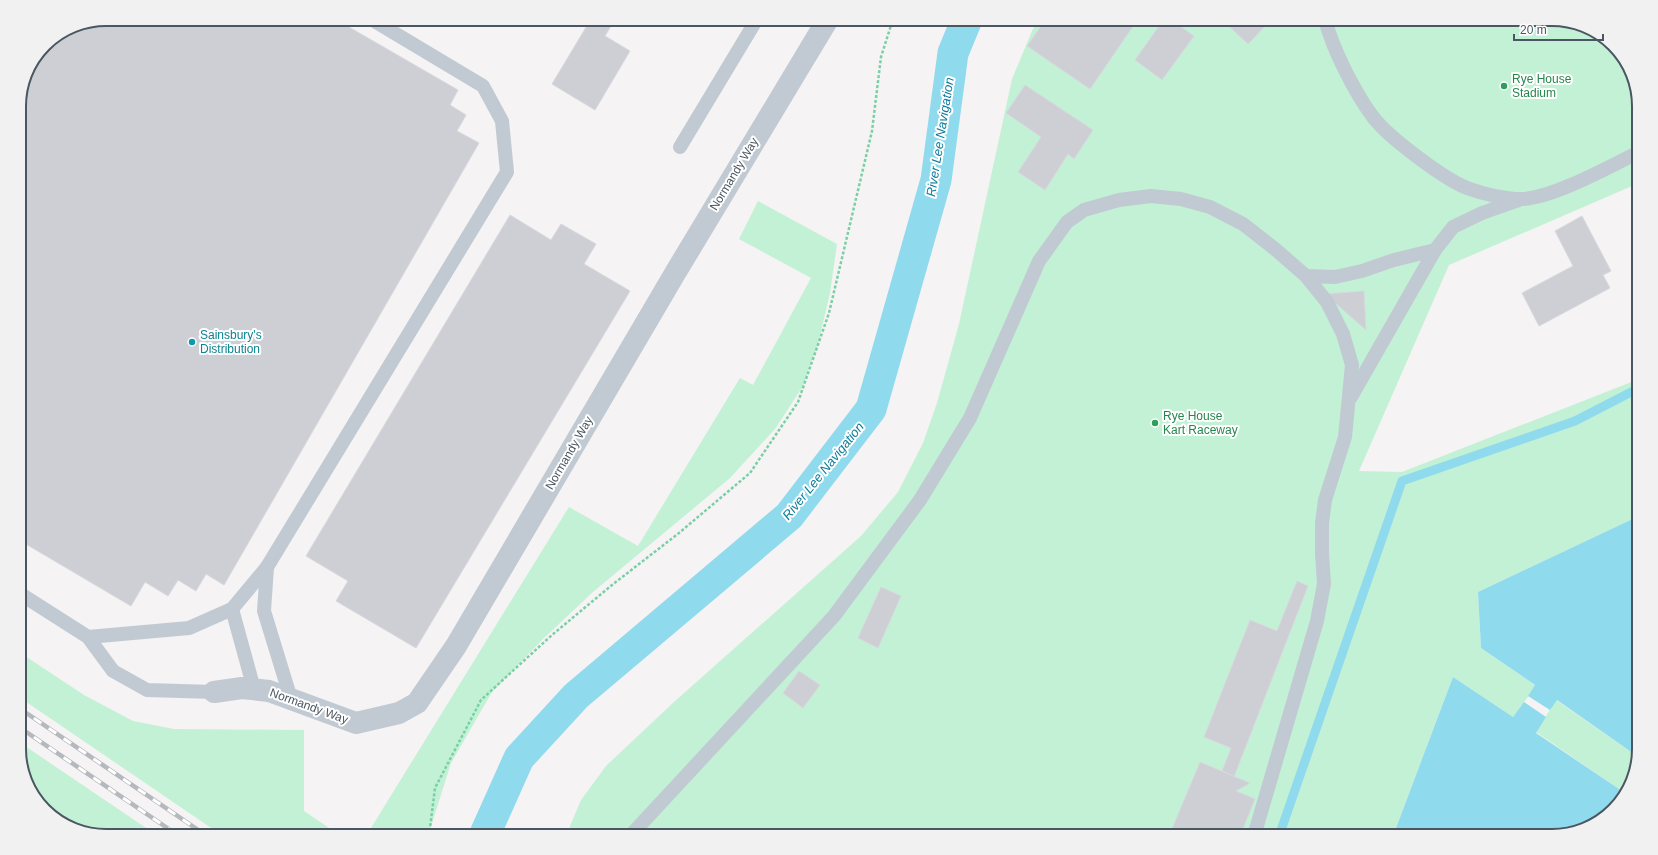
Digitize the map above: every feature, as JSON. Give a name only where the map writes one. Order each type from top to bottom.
[{"type":"street","name":"Normandy Way","points":[[214,692],[242,688],[269,691],[356,723],[399,713],[418,703],[456,646],[674,275],[824,26]]},
{"type":"lane","points":[[88,637],[188,628],[232,609],[267,567],[508,172],[502,121],[483,86],[383,26]]},
{"type":"lane","points":[[680,147],[753,26]]},
{"type":"lane","points":[[1327,26],[1350,79],[1374,118],[1402,145],[1438,171],[1467,188],[1521,199]]},
{"type":"lane","points":[[1350,400],[1435,250],[1453,227],[1482,213],[1521,199],[1550,193],[1632,155]]},
{"type":"lane","points":[[636,829],[834,616],[920,500],[970,418],[1039,261],[1067,222],[1084,210],[1119,200],[1151,196],[1180,199],[1210,207],[1243,224],[1306,276],[1327,302],[1343,334],[1352,365],[1350,400],[1345,437],[1324,507],[1322,553],[1324,584],[1317,621],[1256,829]]},
{"type":"lane","points":[[1306,276],[1334,277],[1435,250]]},
{"type":"lane","points":[[267,567],[264,611],[291,699]]},
{"type":"lane","points":[[26,597],[88,637],[113,671],[147,690],[214,692]]},
{"type":"lane","points":[[232,609],[254,689]]},
{"type":"path","points":[[430,829],[435,788],[481,700],[552,635],[679,533],[750,473],[798,402],[829,313],[872,131],[881,56],[891,26]]},
{"type":"green space","name":"Rye House Kart Raceway","points":[[1035,26],[1552,26],[1578,30],[1587,34],[1605,46],[1612,53],[1628,80],[1632,101],[1632,186],[1449,265],[1359,471],[1402,472],[1632,382],[1632,519],[1478,592],[1481,648],[1536,686],[1513,717],[1453,677],[1396,829],[569,829],[581,800],[606,766],[674,702],[861,536],[898,492],[923,443],[937,403],[959,324],[1012,79]]},
{"type":"green space","points":[[758,201],[837,244],[830,293],[819,340],[803,386],[775,429],[730,478],[593,592],[542,640],[492,692],[451,763],[430,829],[370,829],[569,507],[638,546],[740,378],[753,385],[811,278],[739,239]]},
{"type":"green space","points":[[26,657],[84,695],[133,721],[174,729],[304,730],[304,811],[331,829],[213,829],[26,702]]},
{"type":"green space","points":[[1556,700],[1632,752],[1629,769],[1620,790],[1536,732]]},
{"type":"green space","points":[[26,747],[148,829],[101,829],[71,821],[53,809],[46,802],[30,775]]},
{"type":"water","points":[[1632,519],[1632,752],[1557,700],[1550,710],[1528,696],[1535,685],[1481,648],[1478,592]]},
{"type":"water","points":[[1453,677],[1513,717],[1524,702],[1546,717],[1536,733],[1620,790],[1615,798],[1601,812],[1592,818],[1582,823],[1562,828],[1396,829]]},
{"type":"building","name":"Sainsbury's Distribution","points":[[101,26],[347,26],[458,90],[450,105],[466,115],[457,131],[479,143],[224,585],[206,574],[196,591],[178,580],[168,596],[145,582],[131,606],[26,544],[26,101],[30,80],[46,53],[57,43],[80,30]]},
{"type":"building","points":[[587,26],[611,26],[605,36],[630,51],[595,110],[552,84]]},
{"type":"building","points":[[1041,26],[1133,26],[1090,89],[1027,46]]},
{"type":"building","points":[[1159,26],[1180,26],[1194,36],[1162,80],[1135,60]]},
{"type":"building","points":[[1229,26],[1265,26],[1248,44]]},
{"type":"building","points":[[1025,85],[1093,130],[1074,159],[1068,154],[1045,190],[1018,172],[1041,137],[1006,113]]},
{"type":"building","points":[[510,215],[551,240],[561,224],[596,244],[584,264],[630,291],[416,648],[336,601],[348,581],[306,556]]},
{"type":"building","points":[[1582,216],[1611,271],[1603,275],[1610,288],[1539,326],[1522,293],[1573,266],[1555,231]]},
{"type":"building","points":[[1364,291],[1366,330],[1325,294]]},
{"type":"building","points":[[1297,581],[1308,586],[1234,777],[1222,771],[1231,748],[1204,737],[1250,620],[1277,631]]},
{"type":"building","points":[[881,587],[901,596],[878,648],[858,638]]},
{"type":"building","points":[[799,671],[820,685],[803,708],[783,693]]},
{"type":"building","points":[[1200,762],[1250,783],[1236,791],[1255,799],[1243,829],[1172,829]]},
{"type":"waterway","name":"River Lee Navigation","points":[[487,829],[519,758],[576,696],[789,516],[871,409],[936,180],[953,53],[964,26]]},
{"type":"waterway","points":[[1281,829],[1402,481],[1575,421],[1632,392]]},
{"type":"railway","points":[[26,713],[197,829]]},
{"type":"railway","points":[[26,732],[169,829]]},
{"type":"place","name":"Rye House Stadium","points":[[1504,86]]},
{"type":"place","name":"Sainsbury's Distribution","points":[[192,342]]},
{"type":"place","name":"Rye House Kart Raceway","points":[[1155,423]]}]
